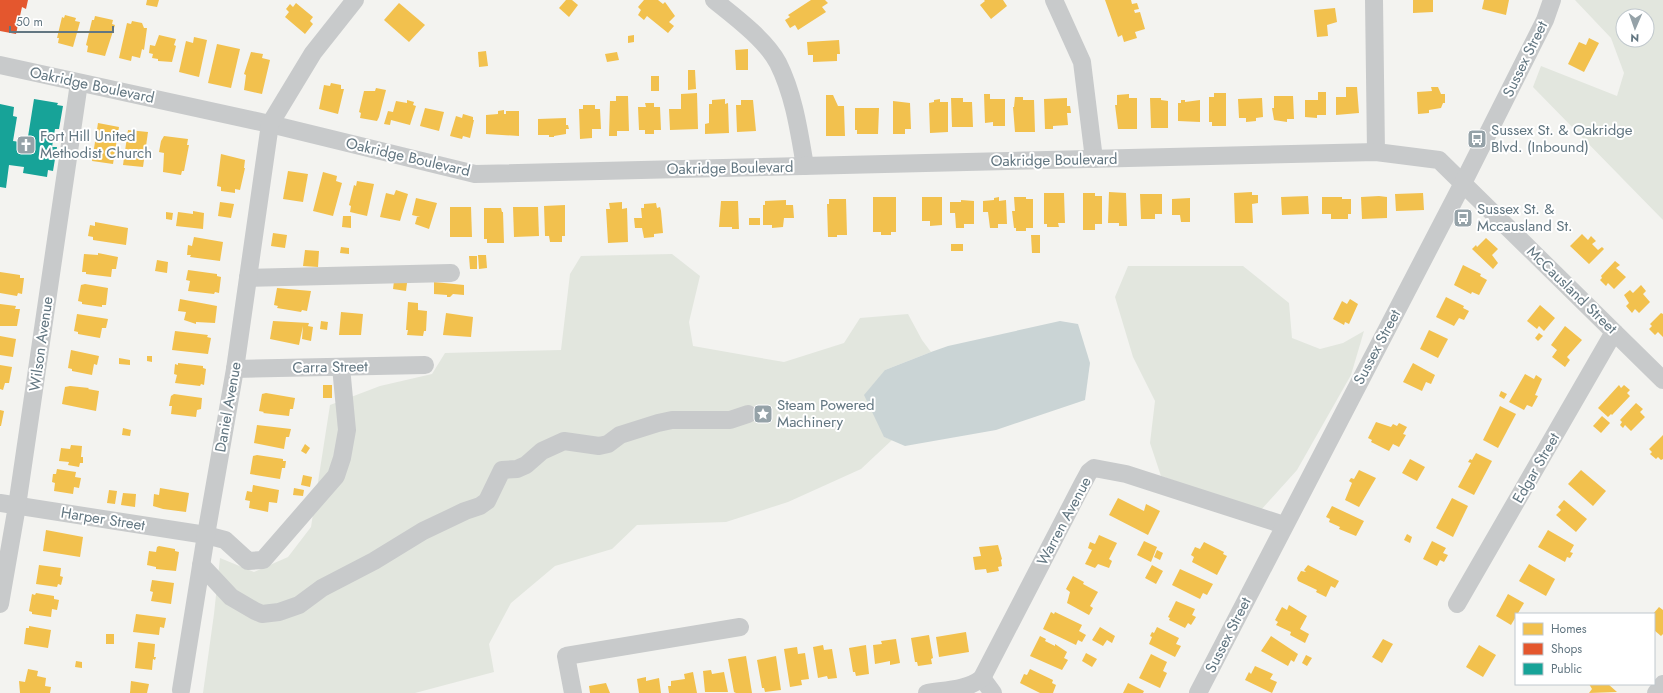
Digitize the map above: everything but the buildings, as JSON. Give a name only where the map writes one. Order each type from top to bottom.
[{"type":"street","points":[[338,21],[340,0]]},
{"type":"street","points":[[270,124],[313,53],[355,0]]},
{"type":"street","points":[[714,0],[753,32],[777,62],[794,107],[805,166]]},
{"type":"street","points":[[1054,0],[1082,62],[1094,159]]},
{"type":"street","points":[[1374,0],[1376,152]]},
{"type":"street","name":"Sussex Street","points":[[1198,693],[1463,183],[1545,20],[1552,0]]},
{"type":"street","name":"Oakridge Boulevard","points":[[0,65],[270,124],[475,174],[1376,152],[1439,160],[1463,183]]},
{"type":"street","name":"Wilson Avenue","points":[[0,604],[8,505],[80,83]]},
{"type":"street","name":"Daniel Avenue","points":[[182,690],[201,565],[235,369],[270,124]]},
{"type":"street","name":"McCausland Street","points":[[1463,183],[1663,380]]},
{"type":"street","points":[[248,278],[451,273]]},
{"type":"street","name":"Edgar Street","points":[[1457,604],[1614,332]]},
{"type":"street","name":"Carra Street","points":[[235,369],[425,366]]},
{"type":"street","name":"Harper Street","points":[[8,505],[206,535],[225,540],[248,561],[263,560],[336,476],[342,458],[347,430],[341,367]]},
{"type":"street","points":[[201,565],[231,597],[255,612],[262,614],[279,612],[299,605],[322,588],[374,561],[423,531],[465,511],[480,506],[487,501],[502,470],[517,469],[526,465],[542,451],[554,445],[564,441],[599,446],[608,444],[620,435],[658,423],[672,420],[730,420],[748,414]]},
{"type":"street","name":"Warren Avenue","points":[[982,678],[1082,485],[1089,472],[1094,468],[1126,474],[1284,525]]},
{"type":"street","points":[[573,693],[566,656],[740,627]]},
{"type":"street","points":[[927,693],[976,684],[982,678],[993,693]]},
{"type":"street","points":[[1656,693],[1663,684]]},
{"type":"shaded area","points":[[1575,0],[1663,0],[1663,220],[1533,87],[1541,66],[1617,96],[1624,73],[1611,38]]},
{"type":"shaded area","points":[[672,254],[700,276],[689,322],[693,346],[784,362],[844,343],[860,318],[908,314],[922,340],[931,352],[885,370],[884,437],[892,440],[861,469],[788,502],[726,522],[637,525],[612,549],[555,566],[511,603],[489,644],[494,672],[415,693],[203,693],[220,558],[254,572],[288,557],[311,527],[330,405],[380,386],[432,374],[445,353],[561,350],[570,274],[581,256]]},
{"type":"shaded area","points":[[1128,266],[1243,266],[1289,303],[1292,338],[1320,349],[1343,343],[1364,331],[1351,375],[1297,470],[1260,511],[1161,476],[1150,443],[1155,401],[1133,357],[1115,297]]},
{"type":"shaded area","points":[[1060,321],[1078,324],[1090,363],[1085,400],[996,430],[905,446],[884,437],[864,395],[885,370],[948,346]]},
{"type":"place","name":"Sussex St. & Oakridge Blvd. (Inbound)","points":[[1477,139]]},
{"type":"place","name":"Fort Hill United Methodist Church","points":[[26,145]]},
{"type":"place","name":"Sussex St. & Mccausland St.","points":[[1463,218]]},
{"type":"place","name":"Steam Powered Machinery","points":[[763,414]]}]
